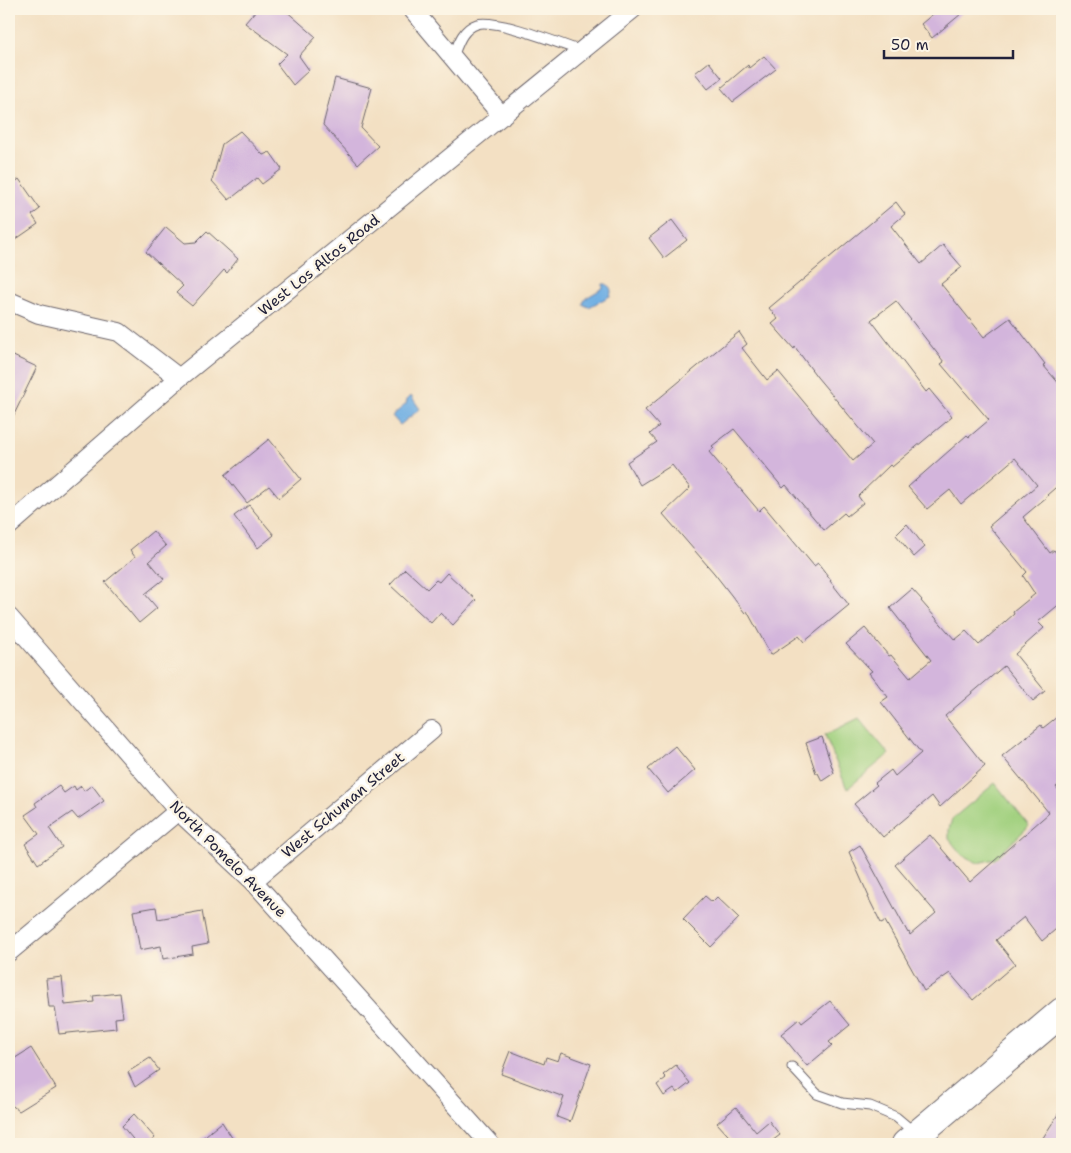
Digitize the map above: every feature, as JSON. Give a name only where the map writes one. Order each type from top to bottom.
[{"type":"main road","points":[[912,1140],[1062,1012]]},
{"type":"street","points":[[412,9],[502,116]]},
{"type":"street","name":"West Los Altos Road","points":[[9,526],[179,378],[633,9]]},
{"type":"street","points":[[9,301],[39,314],[119,332],[179,378]]},
{"type":"street","name":"North Pomelo Avenue","points":[[9,617],[178,811],[253,881],[490,1144]]},
{"type":"street","name":"West Schuman Street","points":[[253,881],[432,730]]},
{"type":"street","points":[[9,952],[178,811]]},
{"type":"lane","points":[[453,56],[461,36],[478,24],[495,25],[540,36],[581,51]]},
{"type":"lane","points":[[792,1066],[817,1094],[842,1103],[870,1106],[896,1117],[912,1140]]},
{"type":"green space","points":[[859,718],[889,754],[847,789],[825,735]]},
{"type":"green space","points":[[995,783],[1029,826],[995,859],[978,863],[962,855],[949,839],[949,829],[952,819]]},
{"type":"water","points":[[603,284],[610,288],[610,296],[589,307],[584,305],[583,303],[586,298],[603,288]]},
{"type":"water","points":[[411,396],[420,409],[400,425],[392,416],[406,404]]},
{"type":"building","points":[[257,9],[284,9],[316,37],[299,56],[309,70],[293,85],[277,64],[287,54],[245,23]]},
{"type":"building","points":[[939,9],[967,9],[932,38],[921,24]]},
{"type":"building","points":[[764,56],[776,69],[733,102],[721,88],[748,65],[749,68]]},
{"type":"building","points":[[709,62],[722,78],[708,89],[695,73]]},
{"type":"building","points":[[335,78],[372,88],[361,128],[378,146],[358,164],[323,125]]},
{"type":"building","points":[[240,131],[263,155],[270,152],[282,169],[262,184],[257,178],[229,200],[212,181],[222,144]]},
{"type":"building","points":[[19,179],[40,209],[32,215],[38,224],[9,244],[9,187]]},
{"type":"building","points":[[896,202],[905,214],[891,226],[921,264],[943,245],[962,267],[941,284],[984,337],[1010,318],[1045,364],[1043,365],[1062,387],[1062,482],[1023,517],[1050,553],[1054,550],[1062,561],[1062,602],[1038,622],[1044,628],[1015,654],[1045,691],[1033,701],[1004,666],[945,716],[985,766],[940,807],[932,796],[883,837],[854,804],[877,785],[875,783],[891,770],[895,776],[921,753],[881,702],[888,697],[869,673],[872,671],[846,644],[865,628],[910,678],[931,660],[890,608],[912,589],[955,640],[966,631],[979,645],[1014,614],[1013,612],[1035,594],[1023,576],[1027,572],[989,526],[1037,485],[1015,458],[961,504],[950,490],[927,509],[908,487],[967,435],[969,437],[989,420],[941,364],[944,362],[896,301],[871,320],[926,392],[929,389],[952,417],[892,467],[890,465],[858,496],[863,503],[847,516],[844,513],[824,530],[786,485],[783,488],[734,429],[712,446],[714,448],[709,452],[759,511],[764,506],[814,566],[818,563],[849,605],[804,642],[799,636],[771,655],[747,611],[745,613],[714,573],[663,514],[690,488],[672,465],[640,485],[627,462],[657,442],[650,434],[659,426],[645,410],[739,332],[747,344],[742,348],[767,380],[778,371],[853,461],[873,444],[817,377],[795,347],[794,349],[772,324],[778,319],[769,308]]},
{"type":"building","points":[[672,220],[687,240],[664,258],[649,238]]},
{"type":"building","points":[[166,227],[185,243],[196,242],[207,231],[238,259],[227,273],[224,270],[192,306],[176,293],[183,286],[146,252]]},
{"type":"building","points":[[9,354],[37,367],[9,425]]},
{"type":"building","points":[[269,439],[301,479],[279,498],[269,486],[247,503],[225,475]]},
{"type":"building","points":[[249,505],[274,535],[258,548],[234,516]]},
{"type":"building","points":[[907,524],[925,547],[914,557],[896,535]]},
{"type":"building","points":[[153,531],[166,546],[149,561],[164,579],[145,594],[157,608],[139,623],[105,582],[135,557],[130,550]]},
{"type":"building","points":[[405,569],[427,589],[436,580],[439,582],[447,573],[476,600],[453,625],[440,613],[431,623],[390,585]]},
{"type":"building","points":[[1062,713],[1062,782],[1056,787],[1062,794],[1062,924],[1042,941],[1024,917],[996,940],[1015,964],[973,1000],[950,973],[924,991],[885,921],[881,923],[849,852],[860,845],[910,935],[936,913],[895,865],[930,835],[970,882],[1049,813],[1002,756],[1041,725],[1043,728]]},
{"type":"building","points":[[822,737],[834,773],[822,781],[818,773],[816,773],[806,743]]},
{"type":"building","points":[[675,746],[695,770],[668,793],[648,769]]},
{"type":"building","points":[[92,785],[104,801],[78,819],[72,812],[49,828],[62,847],[38,864],[25,844],[39,834],[25,815],[37,807],[35,803],[59,786],[64,793],[74,786],[76,790],[81,786],[84,791]]},
{"type":"building","points":[[705,896],[712,902],[717,897],[739,918],[711,947],[683,919]]},
{"type":"building","points":[[156,907],[158,919],[202,911],[208,944],[192,947],[193,954],[163,959],[161,946],[140,950],[133,911]]},
{"type":"building","points":[[62,977],[65,1005],[94,1002],[93,996],[120,993],[123,1017],[115,1018],[116,1028],[59,1034],[55,1007],[49,1007],[46,979]]},
{"type":"building","points":[[830,1001],[850,1025],[829,1042],[832,1045],[807,1066],[781,1034],[799,1019],[802,1023]]},
{"type":"building","points":[[31,1048],[56,1088],[19,1111],[9,1103],[9,1062]]},
{"type":"building","points":[[510,1051],[544,1064],[546,1057],[558,1061],[561,1053],[591,1064],[570,1122],[557,1117],[564,1097],[501,1074]]},
{"type":"building","points":[[150,1058],[159,1070],[135,1087],[128,1072]]},
{"type":"building","points":[[676,1065],[690,1083],[677,1093],[674,1089],[664,1096],[657,1085],[666,1078],[663,1075]]},
{"type":"building","points":[[736,1107],[756,1132],[769,1121],[780,1135],[768,1144],[736,1144],[717,1123]]},
{"type":"building","points":[[1062,1108],[1062,1144],[1039,1144]]},
{"type":"building","points":[[134,1114],[155,1138],[148,1144],[137,1144],[122,1126]]},
{"type":"building","points":[[222,1122],[236,1144],[195,1144]]}]
